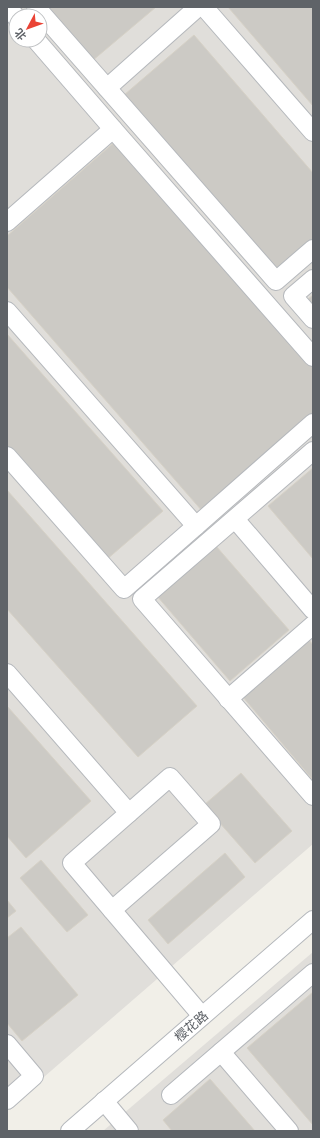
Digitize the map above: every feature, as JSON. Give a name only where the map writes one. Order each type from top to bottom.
[{"type":"street","points":[[36,7],[276,281],[313,249]]},
{"type":"street","points":[[107,88],[198,7]]},
{"type":"street","points":[[204,7],[313,132]]},
{"type":"street","points":[[43,48],[313,356]]},
{"type":"street","points":[[7,222],[113,129]]},
{"type":"street","points":[[313,279],[293,296],[313,319]]},
{"type":"street","points":[[7,311],[196,526]]},
{"type":"street","points":[[7,456],[124,589],[313,423]]},
{"type":"street","points":[[313,451],[142,599],[313,796]]},
{"type":"street","points":[[235,519],[313,610]]},
{"type":"street","points":[[228,699],[313,625]]},
{"type":"street","points":[[7,673],[129,813]]},
{"type":"street","points":[[112,910],[211,824],[170,777],[72,863],[202,1016]]},
{"type":"street","name":"樱花路","points":[[70,1131],[313,920]]},
{"type":"street","points":[[171,1095],[313,973]]},
{"type":"street","points":[[7,1044],[34,1076],[7,1100]]},
{"type":"street","points":[[221,1052],[289,1131]]},
{"type":"street","points":[[104,1101],[129,1131]]},
{"type":"shaded area","points":[[7,7],[313,7],[313,844],[7,1109]]},
{"type":"shaded area","points":[[313,952],[313,1131],[103,1131]]},
{"type":"building","points":[[46,7],[156,7],[92,61]]},
{"type":"building","points":[[228,7],[313,7],[313,106]]},
{"type":"building","points":[[194,35],[313,173],[313,241],[276,272],[124,95]]},
{"type":"building","points":[[117,140],[313,366],[313,417],[203,512],[7,287],[7,236]]},
{"type":"building","points":[[313,295],[313,307],[307,300]]},
{"type":"building","points":[[7,334],[163,511],[106,560],[7,447]]},
{"type":"building","points":[[313,468],[313,559],[268,506]]},
{"type":"building","points":[[7,490],[197,706],[138,757],[7,609]]},
{"type":"building","points":[[216,546],[289,630],[230,681],[157,596]]},
{"type":"building","points":[[309,640],[313,645],[313,780],[242,696]]},
{"type":"building","points":[[7,706],[91,801],[26,858],[7,836]]},
{"type":"building","points":[[241,773],[292,831],[255,863],[204,805]]},
{"type":"building","points":[[225,853],[245,877],[168,944],[148,920]]},
{"type":"building","points":[[41,860],[88,915],[67,932],[20,878]]},
{"type":"building","points":[[7,900],[16,911],[7,918]]},
{"type":"building","points":[[21,927],[78,995],[22,1041],[7,1023],[7,938]]},
{"type":"building","points":[[313,992],[313,1125],[247,1048]]},
{"type":"building","points":[[210,1079],[255,1131],[172,1131],[163,1120]]}]
